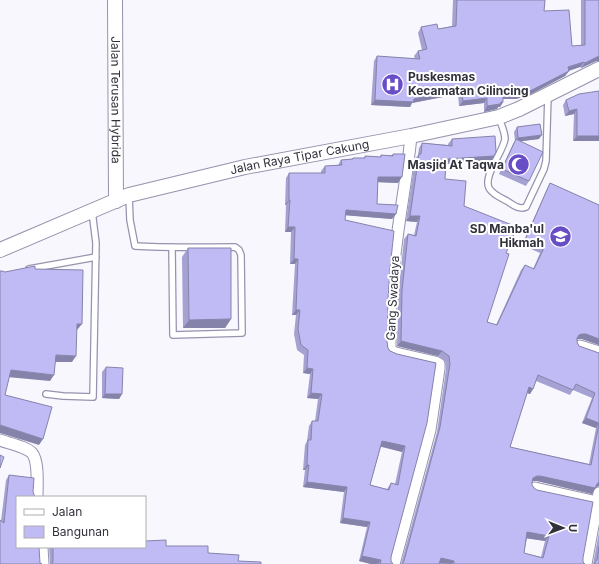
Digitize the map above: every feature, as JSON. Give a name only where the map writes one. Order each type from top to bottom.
[{"type":"street","name":"Jalan Terusan Hybrida","points":[[115,0],[122,198]]},
{"type":"street","name":"Jalan Raya Tipar Cakung","points":[[0,250],[122,198],[245,167],[411,136],[499,117],[599,68]]},
{"type":"street","name":"Gang Swadaya","points":[[394,564],[430,430],[439,369],[439,364],[435,362],[396,353],[392,351],[390,347],[390,322],[394,264],[411,136]]},
{"type":"street","points":[[580,346],[599,352]]},
{"type":"street","points":[[0,440],[25,448],[32,452],[36,460],[37,496]]},
{"type":"street","points":[[535,488],[598,498],[586,564]]},
{"type":"street","points":[[42,548],[43,564]]},
{"type":"lane","points":[[499,117],[505,137],[503,146],[490,174],[488,181],[489,188],[518,208],[524,208],[526,207],[544,170],[546,161],[548,94]]},
{"type":"lane","points":[[122,198],[130,220],[135,246],[155,248],[172,247],[235,247],[239,250],[241,255],[242,333],[173,335],[172,247]]},
{"type":"lane","points":[[46,394],[93,397],[96,243],[92,210]]},
{"type":"lane","points":[[22,270],[96,257]]},
{"type":"building","points":[[457,0],[545,0],[544,11],[569,10],[572,46],[585,45],[585,0],[599,0],[599,56],[585,63],[584,62],[568,67],[569,71],[532,90],[519,94],[503,94],[503,102],[500,104],[487,106],[487,98],[463,101],[461,89],[414,99],[413,102],[375,100],[377,56],[420,59],[418,51],[427,49],[421,27],[437,24],[438,29],[456,26]]},
{"type":"building","points":[[599,91],[599,136],[577,136],[577,109],[569,111],[566,100],[579,94]]},
{"type":"building","points":[[540,124],[542,135],[518,138],[517,127]]},
{"type":"building","points":[[495,136],[496,152],[494,156],[447,159],[445,179],[466,181],[464,206],[517,227],[506,253],[509,254],[487,322],[497,325],[525,265],[534,269],[544,248],[525,240],[550,183],[599,205],[599,339],[582,334],[577,338],[577,342],[579,346],[599,353],[599,423],[586,418],[595,393],[576,384],[573,390],[538,375],[533,389],[529,387],[510,447],[591,465],[599,424],[599,482],[595,488],[540,476],[533,478],[532,482],[532,485],[537,490],[593,502],[583,558],[583,562],[585,564],[454,564],[454,561],[441,558],[439,564],[402,564],[440,427],[450,364],[449,356],[442,351],[401,341],[402,291],[408,234],[416,236],[420,216],[410,216],[422,143],[452,146],[452,139]],"holes":[[[527,532],[549,536],[543,558],[524,553]]]},
{"type":"building","name":"Masjid At Taqwa","points":[[516,139],[543,152],[529,181],[502,169]]},
{"type":"building","points":[[393,154],[405,154],[402,177],[378,177],[377,204],[398,205],[396,214],[346,210],[345,220],[394,231],[388,300],[388,348],[390,351],[397,354],[436,363],[427,423],[391,557],[393,564],[380,564],[381,560],[362,556],[370,522],[343,518],[347,487],[307,482],[309,465],[307,465],[308,440],[311,440],[312,421],[318,421],[322,394],[311,393],[313,369],[307,368],[308,350],[301,345],[298,329],[300,310],[296,310],[298,259],[294,259],[295,227],[288,227],[290,200],[289,173],[325,173],[325,166],[342,165],[341,160],[365,158],[365,156],[393,156]],"holes":[[[382,441],[405,446],[398,485],[391,483],[389,490],[370,485]]]},
{"type":"building","points":[[188,248],[231,248],[231,319],[189,320]]},
{"type":"building","points":[[35,266],[35,269],[83,270],[82,324],[77,324],[76,356],[56,355],[54,375],[11,370],[5,395],[52,407],[43,439],[0,425],[0,271],[5,272]]},
{"type":"building","points":[[106,367],[123,368],[122,394],[105,394]]},
{"type":"building","points":[[0,455],[4,457],[0,468]]},
{"type":"building","points":[[9,475],[34,478],[33,492],[35,496],[16,496],[16,548],[39,548],[40,563],[42,564],[0,564],[0,520],[4,523]]},
{"type":"building","points":[[166,540],[166,546],[208,546],[208,553],[239,555],[238,561],[261,562],[261,564],[51,564],[53,562],[53,548],[146,548],[146,541]]},
{"type":"building","points":[[599,546],[599,564],[594,564],[597,560]]},
{"type":"place","name":"Puskesmas Kecamatan Cilincing","points":[[392,84]]},
{"type":"place","name":"Masjid At Taqwa","points":[[519,165]]},
{"type":"place","name":"SD Manba'ul Hikmah","points":[[560,236]]}]
